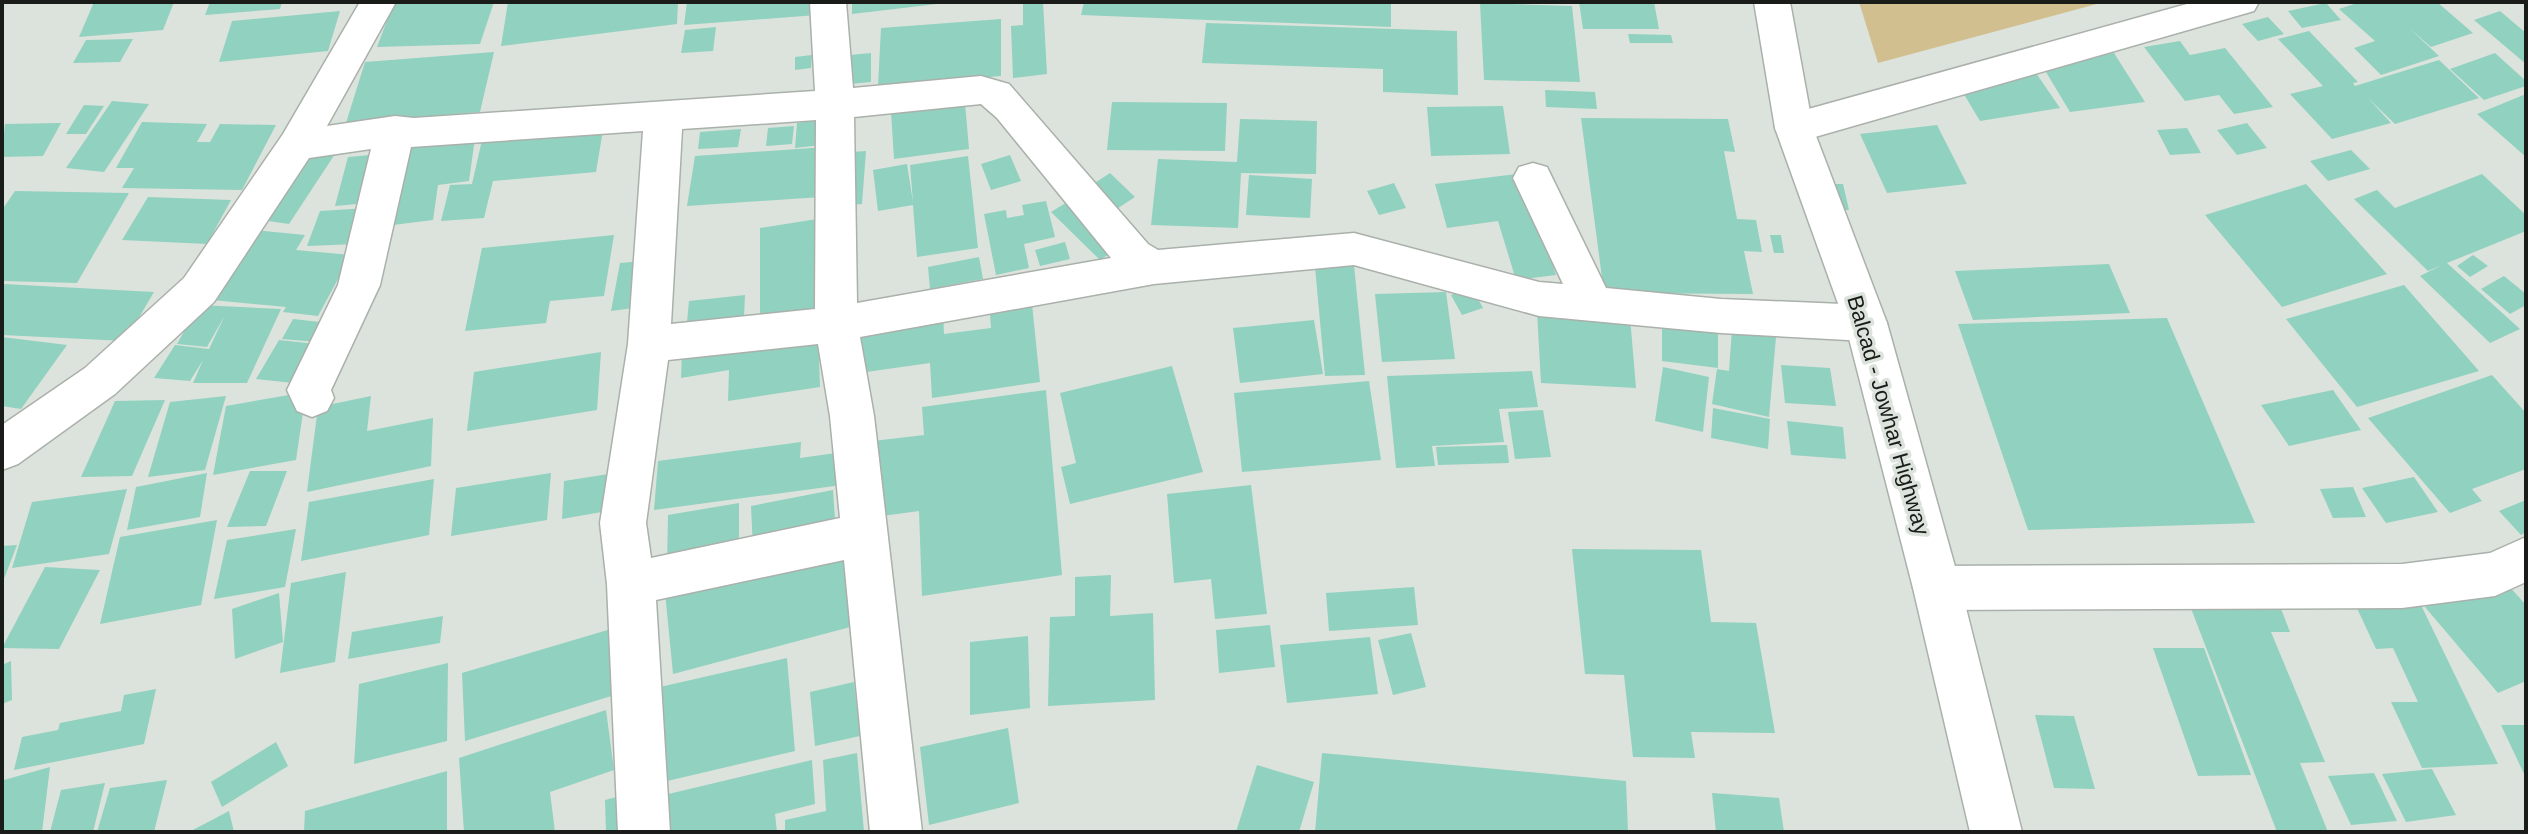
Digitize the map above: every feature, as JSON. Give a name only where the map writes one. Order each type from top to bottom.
[{"type":"street","points":[[2,450],[100,381],[199,290],[297,145],[378,2]]},
{"type":"street","points":[[828,2],[835,107],[836,324],[852,416],[896,832]]},
{"type":"street","name":"Balcad - Jowhar Highway","points":[[1772,2],[1794,128],[1866,323],[1937,588],[1996,832]]},
{"type":"street","points":[[1794,128],[2241,2]]},
{"type":"street","points":[[297,145],[395,131],[414,133],[575,118],[835,107],[981,90],[996,94],[1011,108],[1133,256],[1154,267]]},
{"type":"street","points":[[644,832],[631,584],[623,523],[649,344],[663,116]]},
{"type":"street","points":[[312,398],[309,390],[359,285],[395,131]]},
{"type":"street","points":[[1533,178],[1593,304]]},
{"type":"street","points":[[649,344],[836,324],[1154,267],[1354,249],[1539,299],[1721,316],[1866,323]]},
{"type":"street","points":[[631,584],[865,534]]},
{"type":"street","points":[[1937,588],[2402,586],[2495,574],[2526,558]]},
{"type":"shaded area","points":[[1859,2],[2104,2],[1878,63]]},
{"type":"building","points":[[94,2],[174,2],[163,30],[79,37]]},
{"type":"building","points":[[210,2],[282,2],[280,9],[205,15]]},
{"type":"building","points":[[394,2],[494,2],[480,44],[377,47]]},
{"type":"building","points":[[508,2],[678,2],[677,24],[501,46]]},
{"type":"building","points":[[687,2],[819,2],[817,15],[684,25]]},
{"type":"building","points":[[852,2],[937,2],[937,4],[852,14]]},
{"type":"building","points":[[1023,2],[1043,2],[1047,74],[1013,78],[1011,26],[1023,25]]},
{"type":"building","points":[[1084,2],[1391,2],[1391,27],[1081,15]]},
{"type":"building","points":[[1579,2],[1654,2],[1659,29],[1583,29]]},
{"type":"building","points":[[2360,2],[2437,2],[2473,33],[2431,47],[2409,28],[2439,56],[2381,75],[2354,48],[2375,41],[2339,9]]},
{"type":"building","points":[[1480,3],[1572,6],[1580,82],[1484,80]]},
{"type":"building","points":[[2326,3],[2341,20],[2302,28],[2288,11]]},
{"type":"building","points":[[340,11],[328,51],[219,62],[232,21]]},
{"type":"building","points":[[2500,11],[2526,33],[2526,64],[2474,20]]},
{"type":"building","points":[[2268,17],[2284,34],[2258,41],[2242,24]]},
{"type":"building","points":[[1001,19],[1001,76],[878,86],[881,28]]},
{"type":"building","points":[[1206,23],[1457,31],[1458,95],[1383,92],[1383,69],[1202,63]]},
{"type":"building","points":[[716,27],[713,51],[681,53],[685,30]]},
{"type":"building","points":[[2309,31],[2358,82],[2353,83],[2355,86],[2439,60],[2479,98],[2395,124],[2368,98],[2391,123],[2332,139],[2290,94],[2323,86],[2278,39]]},
{"type":"building","points":[[1628,34],[1671,35],[1673,43],[1630,43]]},
{"type":"building","points":[[133,39],[120,62],[73,63],[86,40]]},
{"type":"building","points":[[2180,41],[2190,55],[2225,48],[2273,107],[2234,114],[2219,95],[2185,101],[2144,47]]},
{"type":"building","points":[[494,52],[480,112],[346,123],[365,62]]},
{"type":"building","points":[[871,53],[871,82],[839,85],[840,56]]},
{"type":"building","points":[[2114,53],[2145,102],[2070,112],[2040,62]]},
{"type":"building","points":[[2495,53],[2526,81],[2526,86],[2484,100],[2450,69]]},
{"type":"building","points":[[812,55],[811,68],[795,70],[795,57]]},
{"type":"building","points":[[2036,73],[2060,108],[1980,121],[1959,86]]},
{"type":"building","points":[[1545,90],[1595,92],[1597,109],[1546,107]]},
{"type":"building","points":[[2526,94],[2526,157],[2477,114]]},
{"type":"building","points":[[112,101],[149,104],[104,172],[66,168]]},
{"type":"building","points":[[1112,102],[1227,103],[1225,151],[1107,150]]},
{"type":"building","points":[[965,103],[969,149],[894,159],[891,112]]},
{"type":"building","points":[[84,105],[104,106],[86,134],[66,134]]},
{"type":"building","points":[[1503,106],[1510,154],[1431,156],[1427,107]]},
{"type":"building","points":[[1581,118],[1728,119],[1735,152],[1724,151],[1737,219],[1756,220],[1762,252],[1744,251],[1753,294],[1604,293]]},
{"type":"building","points":[[1240,119],[1317,121],[1316,174],[1241,173],[1238,228],[1151,225],[1158,159],[1237,162]]},
{"type":"building","points":[[822,120],[821,145],[795,148],[797,123]]},
{"type":"building","points":[[142,122],[207,124],[197,142],[210,142],[220,124],[276,125],[242,190],[122,188],[134,168],[116,168]]},
{"type":"building","points":[[61,123],[43,156],[2,157],[5,124]]},
{"type":"building","points":[[2247,123],[2267,148],[2237,155],[2217,130]]},
{"type":"building","points":[[1937,125],[1967,184],[1887,193],[1860,134]]},
{"type":"building","points":[[794,126],[792,144],[766,146],[768,128]]},
{"type":"building","points":[[2187,128],[2201,153],[2170,155],[2157,130]]},
{"type":"building","points":[[741,129],[738,147],[698,149],[700,132]]},
{"type":"building","points":[[603,130],[596,172],[493,181],[484,218],[441,221],[450,185],[472,184],[482,140]]},
{"type":"building","points":[[475,138],[469,181],[438,185],[433,220],[393,225],[407,147]]},
{"type":"building","points":[[303,147],[337,151],[289,224],[254,219]]},
{"type":"building","points":[[826,147],[821,197],[687,206],[695,156]]},
{"type":"building","points":[[2351,150],[2370,169],[2328,181],[2310,161]]},
{"type":"building","points":[[866,151],[862,204],[835,206],[840,153]]},
{"type":"building","points":[[381,154],[368,203],[335,206],[348,157]]},
{"type":"building","points":[[1010,155],[1021,181],[991,190],[981,164]]},
{"type":"building","points":[[968,156],[978,248],[917,257],[913,205],[878,211],[873,170],[907,164],[913,202],[910,165]]},
{"type":"building","points":[[1110,173],[1135,197],[1109,214],[1084,190]]},
{"type":"building","points":[[1525,173],[1556,275],[1516,280],[1498,221],[1447,228],[1435,184]]},
{"type":"building","points":[[2482,174],[2526,215],[2526,231],[2447,263],[2520,329],[2490,343],[2420,276],[2442,265],[2428,271],[2354,199],[2377,190],[2395,208]]},
{"type":"building","points":[[1249,175],[1312,179],[1310,218],[1246,215]]},
{"type":"building","points":[[1394,183],[1406,208],[1379,215],[1367,191]]},
{"type":"building","points":[[1831,184],[1843,184],[1849,210],[1837,210]]},
{"type":"building","points":[[2306,184],[2387,274],[2282,307],[2205,215]]},
{"type":"building","points":[[15,191],[129,193],[77,283],[2,281],[2,210]]},
{"type":"building","points":[[148,197],[231,200],[207,244],[122,240]]},
{"type":"building","points":[[1046,201],[1055,237],[1024,244],[1029,268],[996,275],[984,214],[1006,210],[1007,218],[1024,215],[1022,205]]},
{"type":"building","points":[[1069,201],[1118,248],[1100,260],[1051,212]]},
{"type":"building","points":[[368,208],[356,244],[307,246],[320,211]]},
{"type":"building","points":[[817,219],[819,307],[760,316],[760,228]]},
{"type":"building","points":[[245,229],[305,235],[296,250],[351,255],[318,316],[283,312],[286,307],[202,299]]},
{"type":"building","points":[[614,235],[604,296],[550,301],[546,323],[465,331],[482,248]]},
{"type":"building","points":[[1770,235],[1781,235],[1784,253],[1774,253]]},
{"type":"building","points":[[1065,242],[1070,259],[1040,266],[1035,250]]},
{"type":"building","points":[[2473,255],[2488,266],[2470,277],[2457,266]]},
{"type":"building","points":[[979,257],[983,279],[930,289],[928,267]]},
{"type":"building","points":[[643,261],[634,308],[611,311],[620,263]]},
{"type":"building","points":[[2109,264],[2130,313],[1973,320],[1955,271]]},
{"type":"building","points":[[1354,265],[1365,375],[1325,376],[1315,267]]},
{"type":"building","points":[[2504,276],[2526,294],[2526,305],[2510,314],[2481,289]]},
{"type":"building","points":[[4,284],[154,292],[125,341],[2,335]]},
{"type":"building","points":[[2404,285],[2479,371],[2357,407],[2286,319]]},
{"type":"building","points":[[1472,288],[1483,308],[1462,315],[1451,295]]},
{"type":"building","points":[[1446,292],[1455,359],[1382,362],[1375,294]]},
{"type":"building","points":[[1031,294],[1040,382],[932,398],[930,363],[852,374],[850,324],[943,311],[944,334],[991,328],[989,301]]},
{"type":"building","points":[[745,295],[744,316],[687,322],[689,301]]},
{"type":"building","points":[[199,305],[281,309],[247,383],[193,383],[203,360],[190,381],[154,378],[175,345],[209,349],[225,315],[207,347],[177,344]]},
{"type":"building","points":[[1537,312],[1630,317],[1636,388],[1541,383]]},
{"type":"building","points":[[1662,318],[1718,325],[1718,368],[1662,361]]},
{"type":"building","points":[[2167,318],[2255,523],[2028,530],[1958,324]]},
{"type":"building","points":[[293,319],[338,324],[328,343],[282,339]]},
{"type":"building","points":[[1314,320],[1323,374],[1240,383],[1233,328]]},
{"type":"building","points":[[1732,329],[1776,337],[1769,417],[1712,404],[1717,369],[1729,371]]},
{"type":"building","points":[[818,331],[820,387],[728,401],[729,370],[681,378],[682,351]]},
{"type":"building","points":[[2,337],[67,345],[21,409],[2,406]]},
{"type":"building","points":[[279,340],[325,345],[303,384],[256,379]]},
{"type":"building","points":[[601,352],[597,410],[467,431],[474,372]]},
{"type":"building","points":[[1781,365],[1830,368],[1836,406],[1785,403]]},
{"type":"building","points":[[1172,366],[1203,472],[1070,504],[1061,467],[1076,463],[1060,393]]},
{"type":"building","points":[[1663,367],[1709,377],[1703,432],[1655,421]]},
{"type":"building","points":[[1532,371],[1538,407],[1499,409],[1504,442],[1432,446],[1435,466],[1396,468],[1387,376]]},
{"type":"building","points":[[2492,375],[2526,413],[2526,469],[2472,489],[2482,501],[2450,513],[2368,418]]},
{"type":"building","points":[[1369,381],[1381,460],[1242,472],[1234,393]]},
{"type":"building","points":[[1046,390],[1062,575],[922,596],[919,511],[875,517],[873,441],[924,435],[922,407]]},
{"type":"building","points":[[2333,390],[2361,430],[2289,446],[2261,405]]},
{"type":"building","points":[[306,392],[296,460],[213,475],[226,406]]},
{"type":"building","points":[[226,396],[205,470],[148,477],[170,402]]},
{"type":"building","points":[[371,396],[367,431],[433,418],[431,466],[307,492],[318,407]]},
{"type":"building","points":[[165,400],[132,476],[81,477],[115,401]]},
{"type":"building","points":[[1713,408],[1770,419],[1768,449],[1711,438]]},
{"type":"building","points":[[1543,410],[1551,457],[1515,459],[1508,412]]},
{"type":"building","points":[[1787,421],[1843,427],[1846,459],[1791,455]]},
{"type":"building","points":[[801,442],[800,458],[843,452],[842,485],[654,510],[658,461]]},
{"type":"building","points":[[1507,445],[1509,463],[1438,465],[1436,447]]},
{"type":"building","points":[[250,471],[287,471],[266,526],[227,527]]},
{"type":"building","points":[[207,473],[200,517],[127,530],[136,487]]},
{"type":"building","points":[[551,473],[547,520],[451,536],[456,488]]},
{"type":"building","points":[[615,473],[613,510],[562,519],[564,481]]},
{"type":"building","points":[[2414,477],[2438,512],[2386,523],[2362,488]]},
{"type":"building","points":[[434,479],[429,535],[301,561],[309,502]]},
{"type":"building","points":[[1251,485],[1267,614],[1215,619],[1211,579],[1174,583],[1167,494]]},
{"type":"building","points":[[2353,487],[2366,517],[2333,518],[2320,489]]},
{"type":"building","points":[[127,489],[109,554],[12,568],[32,502]]},
{"type":"building","points":[[833,490],[836,534],[753,550],[751,506]]},
{"type":"building","points":[[2526,500],[2526,532],[2521,535],[2499,511]]},
{"type":"building","points":[[739,503],[739,551],[667,565],[668,515]]},
{"type":"building","points":[[217,520],[201,605],[100,624],[120,537]]},
{"type":"building","points":[[296,529],[285,587],[214,599],[227,540]]},
{"type":"building","points":[[17,545],[2,584],[2,546]]},
{"type":"building","points":[[841,546],[854,626],[673,674],[665,592]]},
{"type":"building","points":[[1572,549],[1701,550],[1711,622],[1756,623],[1775,733],[1691,732],[1695,758],[1633,757],[1624,675],[1585,674]]},
{"type":"building","points":[[45,567],[100,570],[59,649],[2,648]]},
{"type":"building","points":[[346,572],[335,662],[280,673],[291,583]]},
{"type":"building","points":[[1111,575],[1110,616],[1153,613],[1155,700],[1048,706],[1050,617],[1075,616],[1075,577]]},
{"type":"building","points":[[2499,575],[2526,605],[2526,681],[2498,693],[2425,607]]},
{"type":"building","points":[[1414,587],[1418,625],[1329,631],[1326,593]]},
{"type":"building","points":[[279,593],[283,642],[235,659],[232,609]]},
{"type":"building","points":[[2276,596],[2290,632],[2271,632],[2325,762],[2300,763],[2328,832],[2277,832],[2187,598]]},
{"type":"building","points":[[2420,603],[2498,764],[2422,768],[2391,702],[2418,702],[2393,648],[2376,649],[2356,606]]},
{"type":"building","points":[[443,616],[440,643],[348,659],[352,632]]},
{"type":"building","points":[[1270,625],[1275,667],[1219,673],[1216,630]]},
{"type":"building","points":[[611,629],[618,694],[465,741],[462,673]]},
{"type":"building","points":[[1411,633],[1426,687],[1393,695],[1378,640]]},
{"type":"building","points":[[1028,636],[1030,708],[970,715],[970,642]]},
{"type":"building","points":[[1370,637],[1378,694],[1287,703],[1280,645]]},
{"type":"building","points":[[2153,648],[2204,648],[2251,775],[2198,776]]},
{"type":"building","points":[[787,658],[795,751],[663,782],[660,687]]},
{"type":"building","points":[[11,661],[12,700],[2,704],[2,665]]},
{"type":"building","points":[[448,663],[447,741],[354,764],[359,684]]},
{"type":"building","points":[[854,682],[860,736],[815,746],[810,692]]},
{"type":"building","points":[[156,689],[144,744],[14,770],[22,737],[58,730],[60,723],[121,711],[124,695]]},
{"type":"building","points":[[606,710],[614,770],[550,792],[555,832],[464,832],[459,758]]},
{"type":"building","points":[[2035,715],[2074,716],[2095,789],[2054,788]]},
{"type":"building","points":[[2501,725],[2526,725],[2526,778]]},
{"type":"building","points":[[1008,728],[1019,803],[929,825],[920,747]]},
{"type":"building","points":[[276,742],[288,766],[222,807],[211,782]]},
{"type":"building","points":[[857,753],[864,832],[785,832],[785,820],[826,811],[823,760]]},
{"type":"building","points":[[1322,753],[1626,781],[1628,832],[1315,832]]},
{"type":"building","points":[[812,760],[815,804],[775,814],[777,832],[661,832],[660,796]]},
{"type":"building","points":[[1257,765],[1314,782],[1299,832],[1236,832]]},
{"type":"building","points":[[50,767],[42,832],[2,832],[4,780]]},
{"type":"building","points":[[2432,769],[2456,815],[2406,822],[2382,774]]},
{"type":"building","points":[[447,771],[447,832],[304,832],[305,811]]},
{"type":"building","points":[[2374,773],[2397,821],[2351,825],[2328,776]]},
{"type":"building","points":[[167,780],[154,832],[97,832],[110,788]]},
{"type":"building","points":[[105,783],[93,832],[50,832],[61,790]]},
{"type":"building","points":[[640,791],[641,832],[606,832],[605,800]]},
{"type":"building","points":[[1712,793],[1779,798],[1784,832],[1716,832]]},
{"type":"building","points":[[229,811],[234,832],[189,832]]}]
